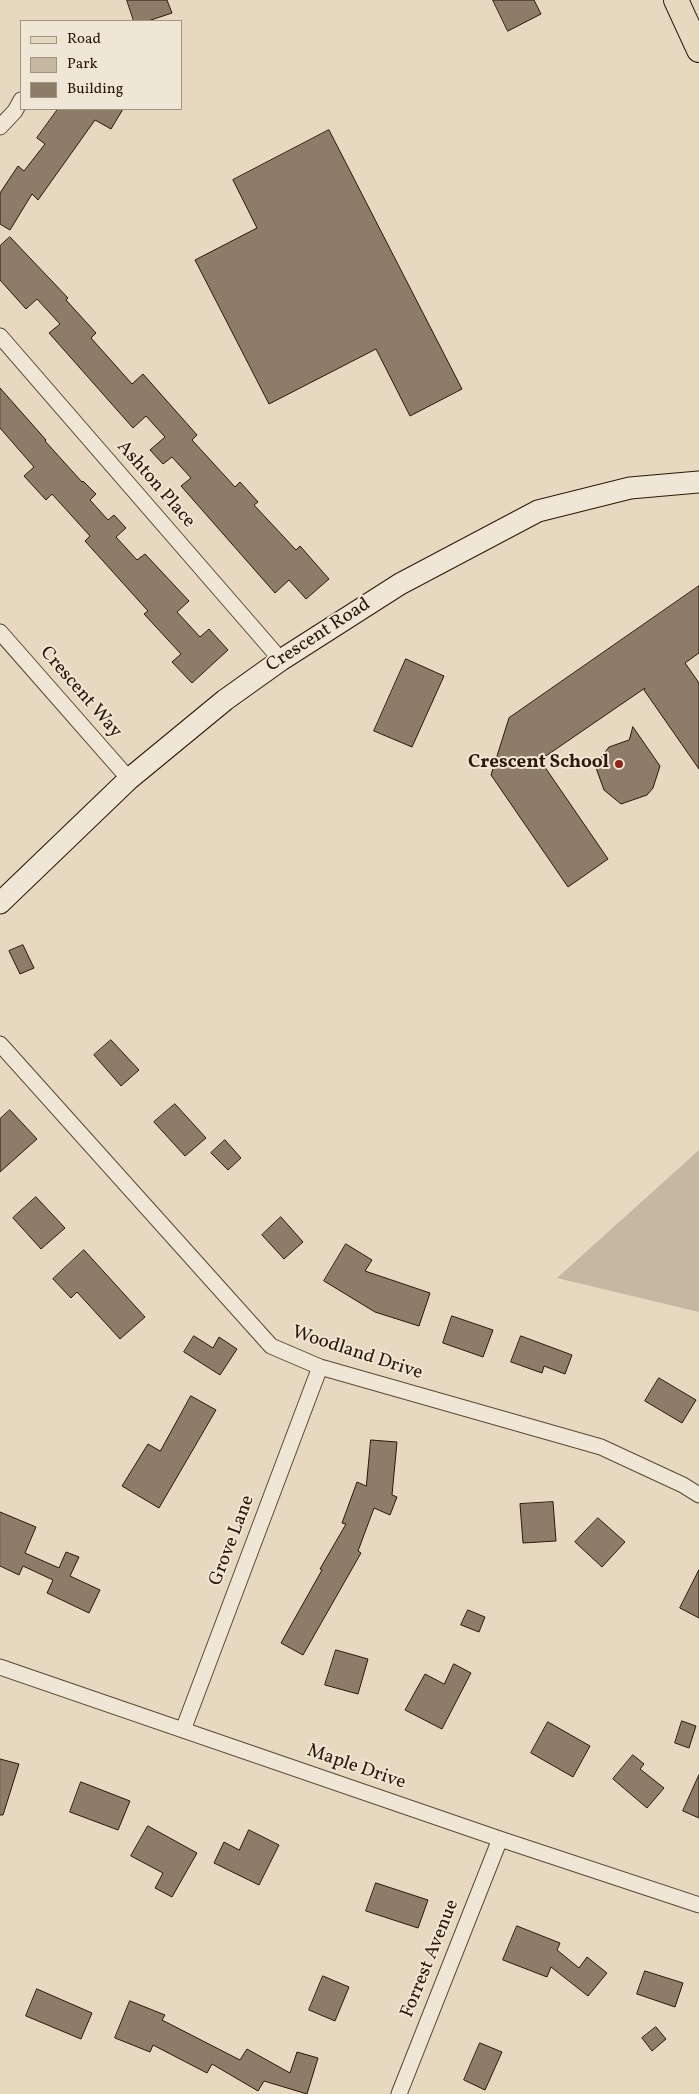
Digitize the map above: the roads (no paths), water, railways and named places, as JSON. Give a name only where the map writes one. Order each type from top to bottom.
[{"type":"main road","points":[[676,0],[699,50]]},
{"type":"street","points":[[0,127],[15,111],[20,102]]},
{"type":"street","name":"Ashton Place","points":[[0,336],[281,660]]},
{"type":"street","name":"Crescent Road","points":[[0,903],[129,779],[225,700],[281,660],[400,584],[538,511],[630,488],[699,482]]},
{"type":"street","name":"Crescent Way","points":[[0,632],[129,779]]},
{"type":"street","name":"Woodland Drive","points":[[0,1044],[271,1346],[320,1367],[600,1447],[683,1485],[699,1495]]},
{"type":"street","name":"Grove Lane","points":[[183,1730],[320,1367]]},
{"type":"street","name":"Maple Drive","points":[[0,1668],[699,1905]]},
{"type":"street","name":"Forrest Avenue","points":[[399,2094],[500,1839]]},
{"type":"place","name":"Crescent School","points":[[619,764]]}]
